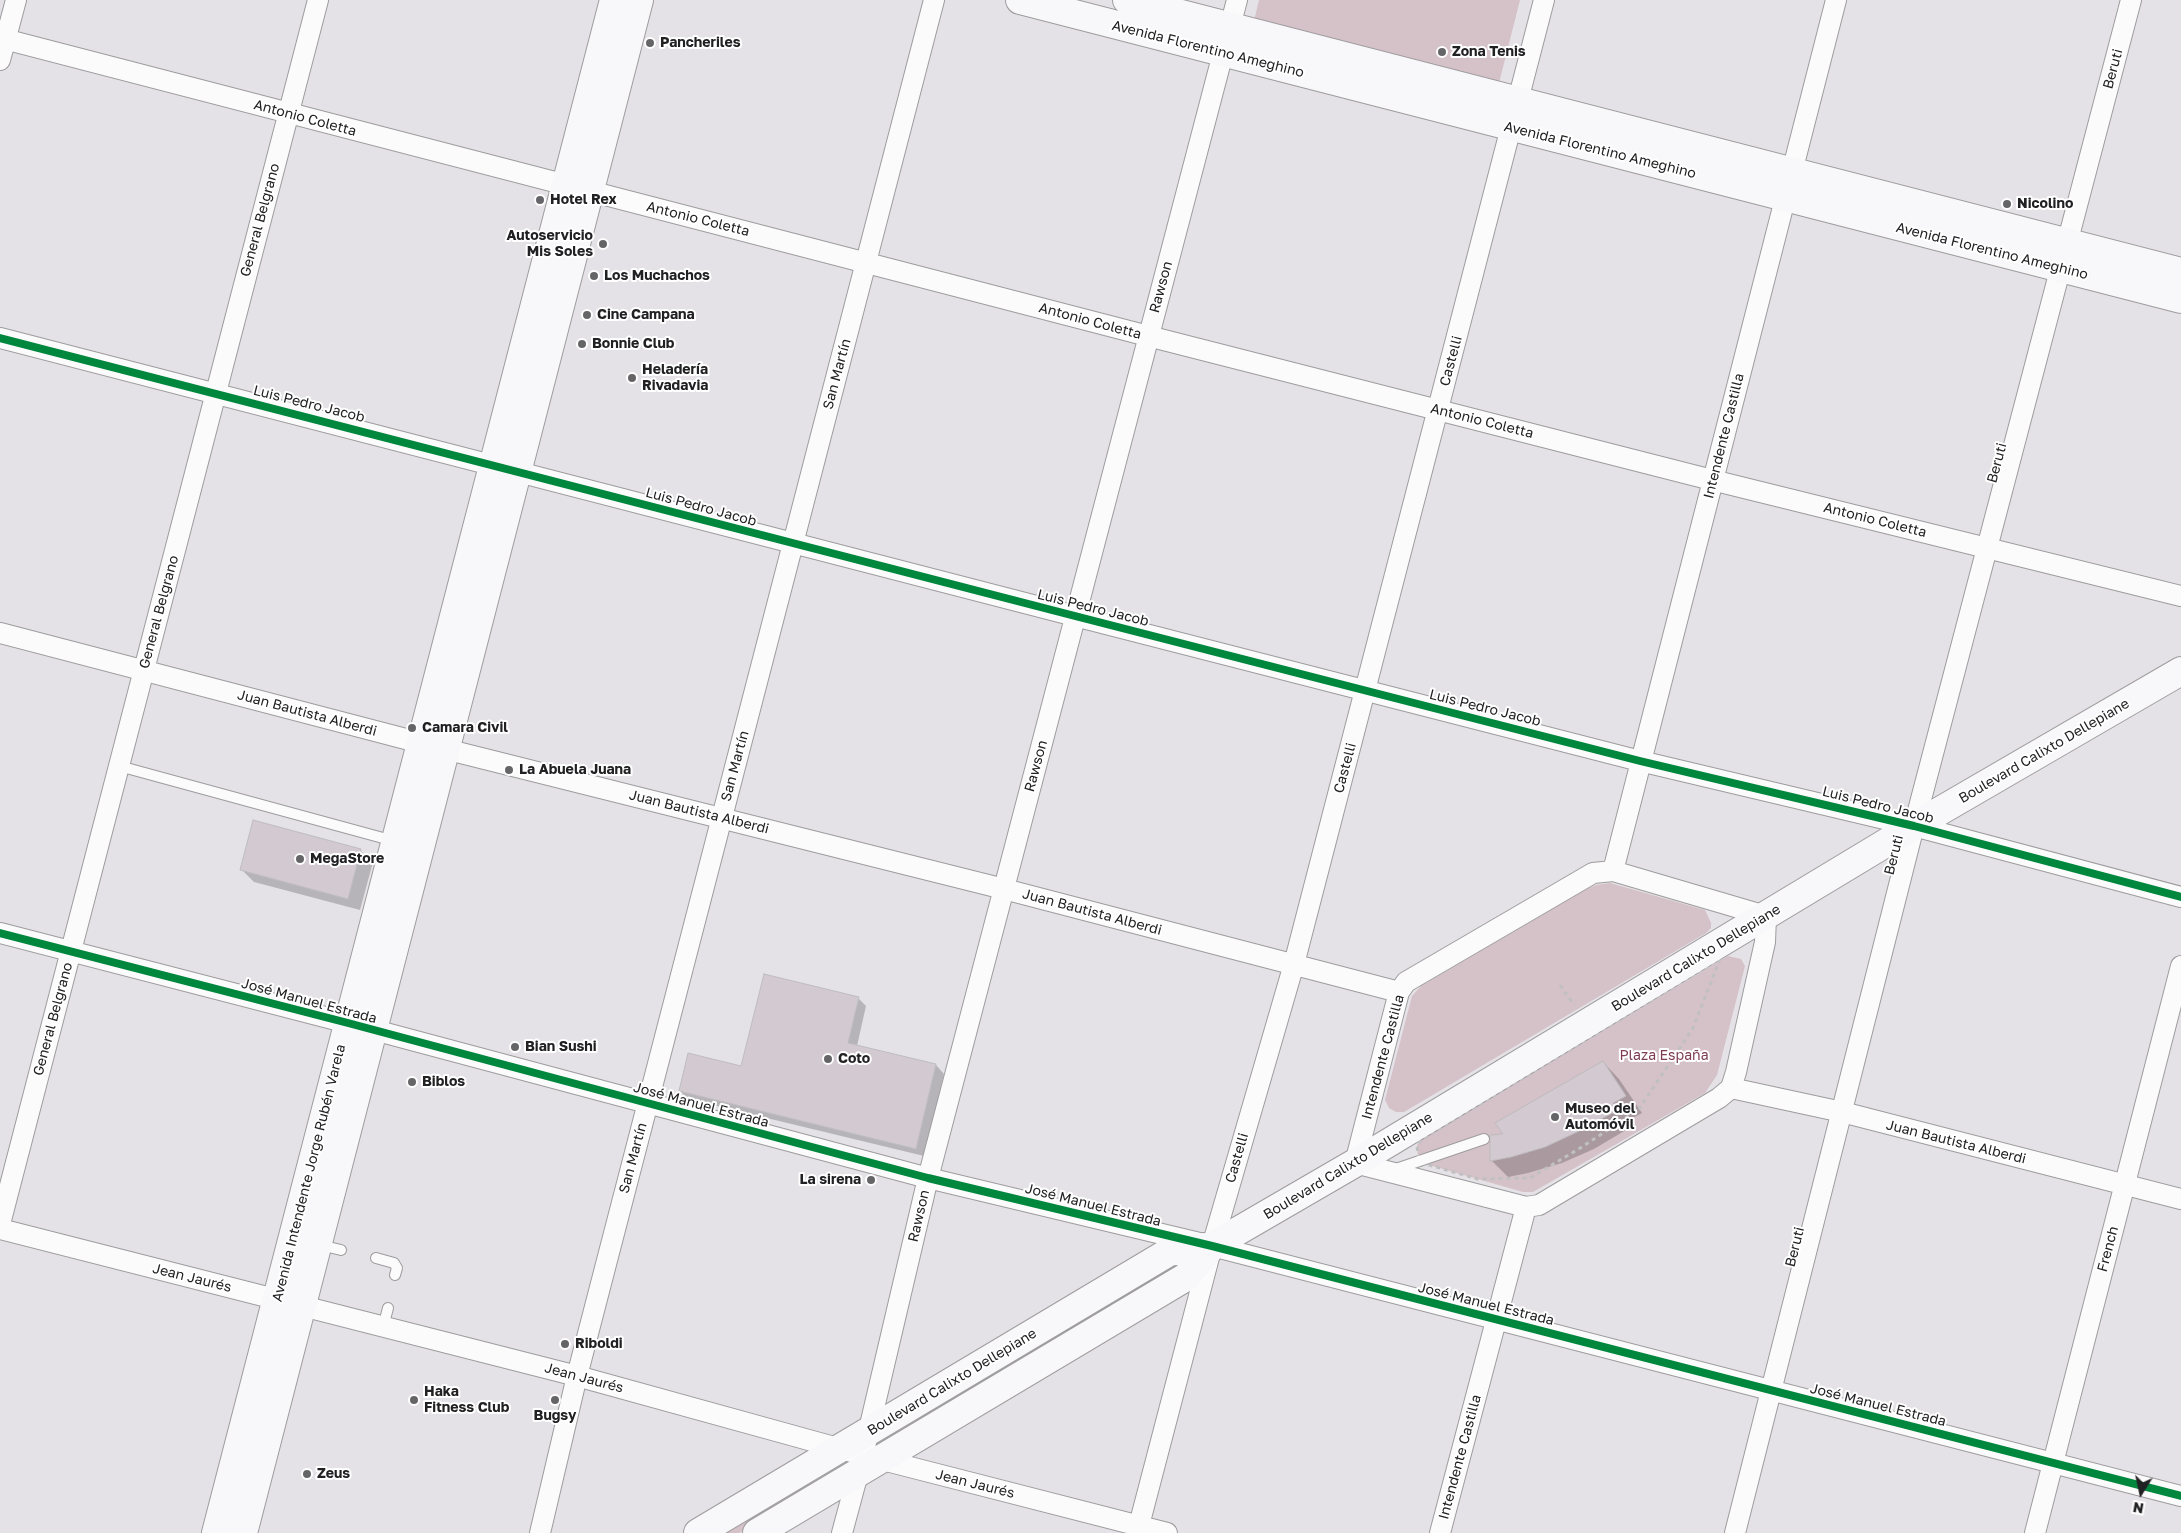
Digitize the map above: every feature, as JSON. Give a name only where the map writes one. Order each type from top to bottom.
[{"type":"main road","name":"Avenida Intendente Jorge Rubén Varela","points":[[578,188],[614,0]]},
{"type":"main road","name":"Avenida Intendente Jorge Rubén Varela","points":[[243,1533],[289,1303],[360,1027],[578,188],[639,0]]},
{"type":"main road","name":"Avenida Florentino Ameghino","points":[[1020,0],[1223,52],[1515,114],[2064,255],[2181,272]]},
{"type":"main road","name":"Avenida Florentino Ameghino","points":[[1127,0],[1230,26],[1515,114]]},
{"type":"main road","name":"Avenida Florentino Ameghino","points":[[2064,255],[2181,299]]},
{"type":"main road","name":"Boulevard Calixto Dellepiane","points":[[757,1533],[862,1453],[1169,1252],[1212,1246],[1355,1163],[1914,826],[2181,671]]},
{"type":"main road","name":"Avenida Intendente Jorge Rubén Varela","points":[[216,1533],[289,1303],[329,1247],[360,1027],[395,841],[433,746]]},
{"type":"main road","name":"Boulevard Calixto Dellepiane","points":[[698,1533],[862,1453]]},
{"type":"street","points":[[0,60],[3,38],[16,0]]},
{"type":"street","name":"General Belgrano","points":[[0,1224],[318,0]]},
{"type":"street","name":"San Martín","points":[[540,1533],[577,1376],[934,0]]},
{"type":"street","name":"Rawson","points":[[842,1533],[928,1178],[1237,0]]},
{"type":"street","name":"Castelli","points":[[1138,1529],[1212,1246],[1294,964],[1544,0]]},
{"type":"street","name":"Intendente Castilla","points":[[1613,871],[1836,0]]},
{"type":"street","name":"Beruti","points":[[1735,1533],[1914,826],[2131,0]]},
{"type":"street","name":"Antonio Coletta","points":[[3,38],[866,261],[1148,336],[1712,480],[2181,596]]},
{"type":"street","name":"Luis Pedro Jacob","points":[[0,338],[1640,761],[1914,826],[2181,896]]},
{"type":"street","name":"Juan Bautista Alberdi","points":[[0,633],[433,746],[722,817],[1399,992]]},
{"type":"street","name":"Intendente Castilla","points":[[1355,1163],[1399,992],[1406,982],[1593,873],[1613,871],[1766,916]]},
{"type":"street","points":[[1355,1163],[1526,1206],[1540,1206],[1719,1098],[1731,1088],[1765,942],[1766,916]]},
{"type":"street","name":"José Manuel Estrada","points":[[0,934],[360,1027],[928,1178],[1212,1246],[2181,1496]]},
{"type":"street","name":"French","points":[[2034,1533],[2181,966]]},
{"type":"street","name":"Juan Bautista Alberdi","points":[[1731,1088],[1842,1112],[2181,1199]]},
{"type":"street","name":"Intendente Castilla","points":[[1440,1533],[1526,1206]]},
{"type":"street","name":"Jean Jaurés","points":[[0,1230],[289,1303],[386,1317],[577,1376],[1138,1529],[1167,1533]]},
{"type":"lane","points":[[119,766],[395,841]]},
{"type":"lane","points":[[1388,1171],[1484,1139]]},
{"type":"lane","points":[[376,1258],[394,1263],[397,1268],[395,1275]]},
{"type":"path","points":[[1478,1179],[1530,1178],[1639,1109],[1693,1028],[1720,959]]},
{"type":"path","points":[[1560,985],[1578,1009]]},
{"type":"green space","name":"Zona Tenis","points":[[1259,0],[1520,0],[1499,83],[1254,21]]},
{"type":"green space","points":[[1610,883],[1705,910],[1711,923],[1711,928],[1706,933],[1404,1112],[1396,1112],[1389,1108],[1385,1100],[1412,996],[1421,986],[1587,889],[1596,885]]},
{"type":"green space","name":"Plaza España","points":[[1728,956],[1741,959],[1745,966],[1717,1075],[1705,1093],[1533,1192],[1523,1192],[1422,1163],[1418,1156],[1417,1145],[1421,1140]]},
{"type":"green space","points":[[1135,1280],[1142,1293],[926,1422],[918,1410]]},
{"type":"green space","points":[[811,1474],[819,1486],[739,1533],[712,1533]]},
{"type":"building","name":"MegaStore","points":[[253,820],[361,849],[348,899],[240,870]]},
{"type":"building","name":"Coto","points":[[764,974],[859,997],[848,1043],[936,1064],[916,1149],[679,1091],[688,1053],[741,1066]]},
{"type":"building","name":"Museo del Automóvil","points":[[1603,1061],[1626,1096],[1613,1103],[1616,1111],[1545,1147],[1490,1161],[1490,1135],[1503,1134],[1495,1123]]},
{"type":"cycle path","points":[[0,338],[1640,761],[1914,826],[2181,897]]},
{"type":"cycle path","points":[[0,933],[348,1023],[928,1178],[1212,1246],[2181,1496]]},
{"type":"place","name":"Pancheriles","points":[[650,43]]},
{"type":"place","name":"Zona Tenis","points":[[1442,52]]},
{"type":"place","name":"Hotel Rex","points":[[540,200]]},
{"type":"place","name":"Nicolino","points":[[2007,204]]},
{"type":"place","name":"Autoservicio Mis Soles","points":[[603,244]]},
{"type":"place","name":"Los Muchachos","points":[[594,276]]},
{"type":"place","name":"Cine Campana","points":[[587,315]]},
{"type":"place","name":"Bonnie Club","points":[[582,344]]},
{"type":"place","name":"Heladería Rivadavia","points":[[632,378]]},
{"type":"place","name":"Camara Civil","points":[[412,728]]},
{"type":"place","name":"La Abuela Juana","points":[[509,770]]},
{"type":"place","name":"MegaStore","points":[[300,859]]},
{"type":"place","name":"Bian Sushi","points":[[515,1047]]},
{"type":"place","name":"Coto","points":[[828,1059]]},
{"type":"place","name":"Biblos","points":[[412,1082]]},
{"type":"place","name":"Museo del Automóvil","points":[[1555,1117]]},
{"type":"place","name":"La sirena","points":[[871,1180]]},
{"type":"place","name":"Riboldi","points":[[565,1344]]},
{"type":"place","name":"Haka Fitness Club","points":[[414,1400]]},
{"type":"place","name":"Bugsy","points":[[555,1400]]},
{"type":"place","name":"Zeus","points":[[307,1474]]}]
